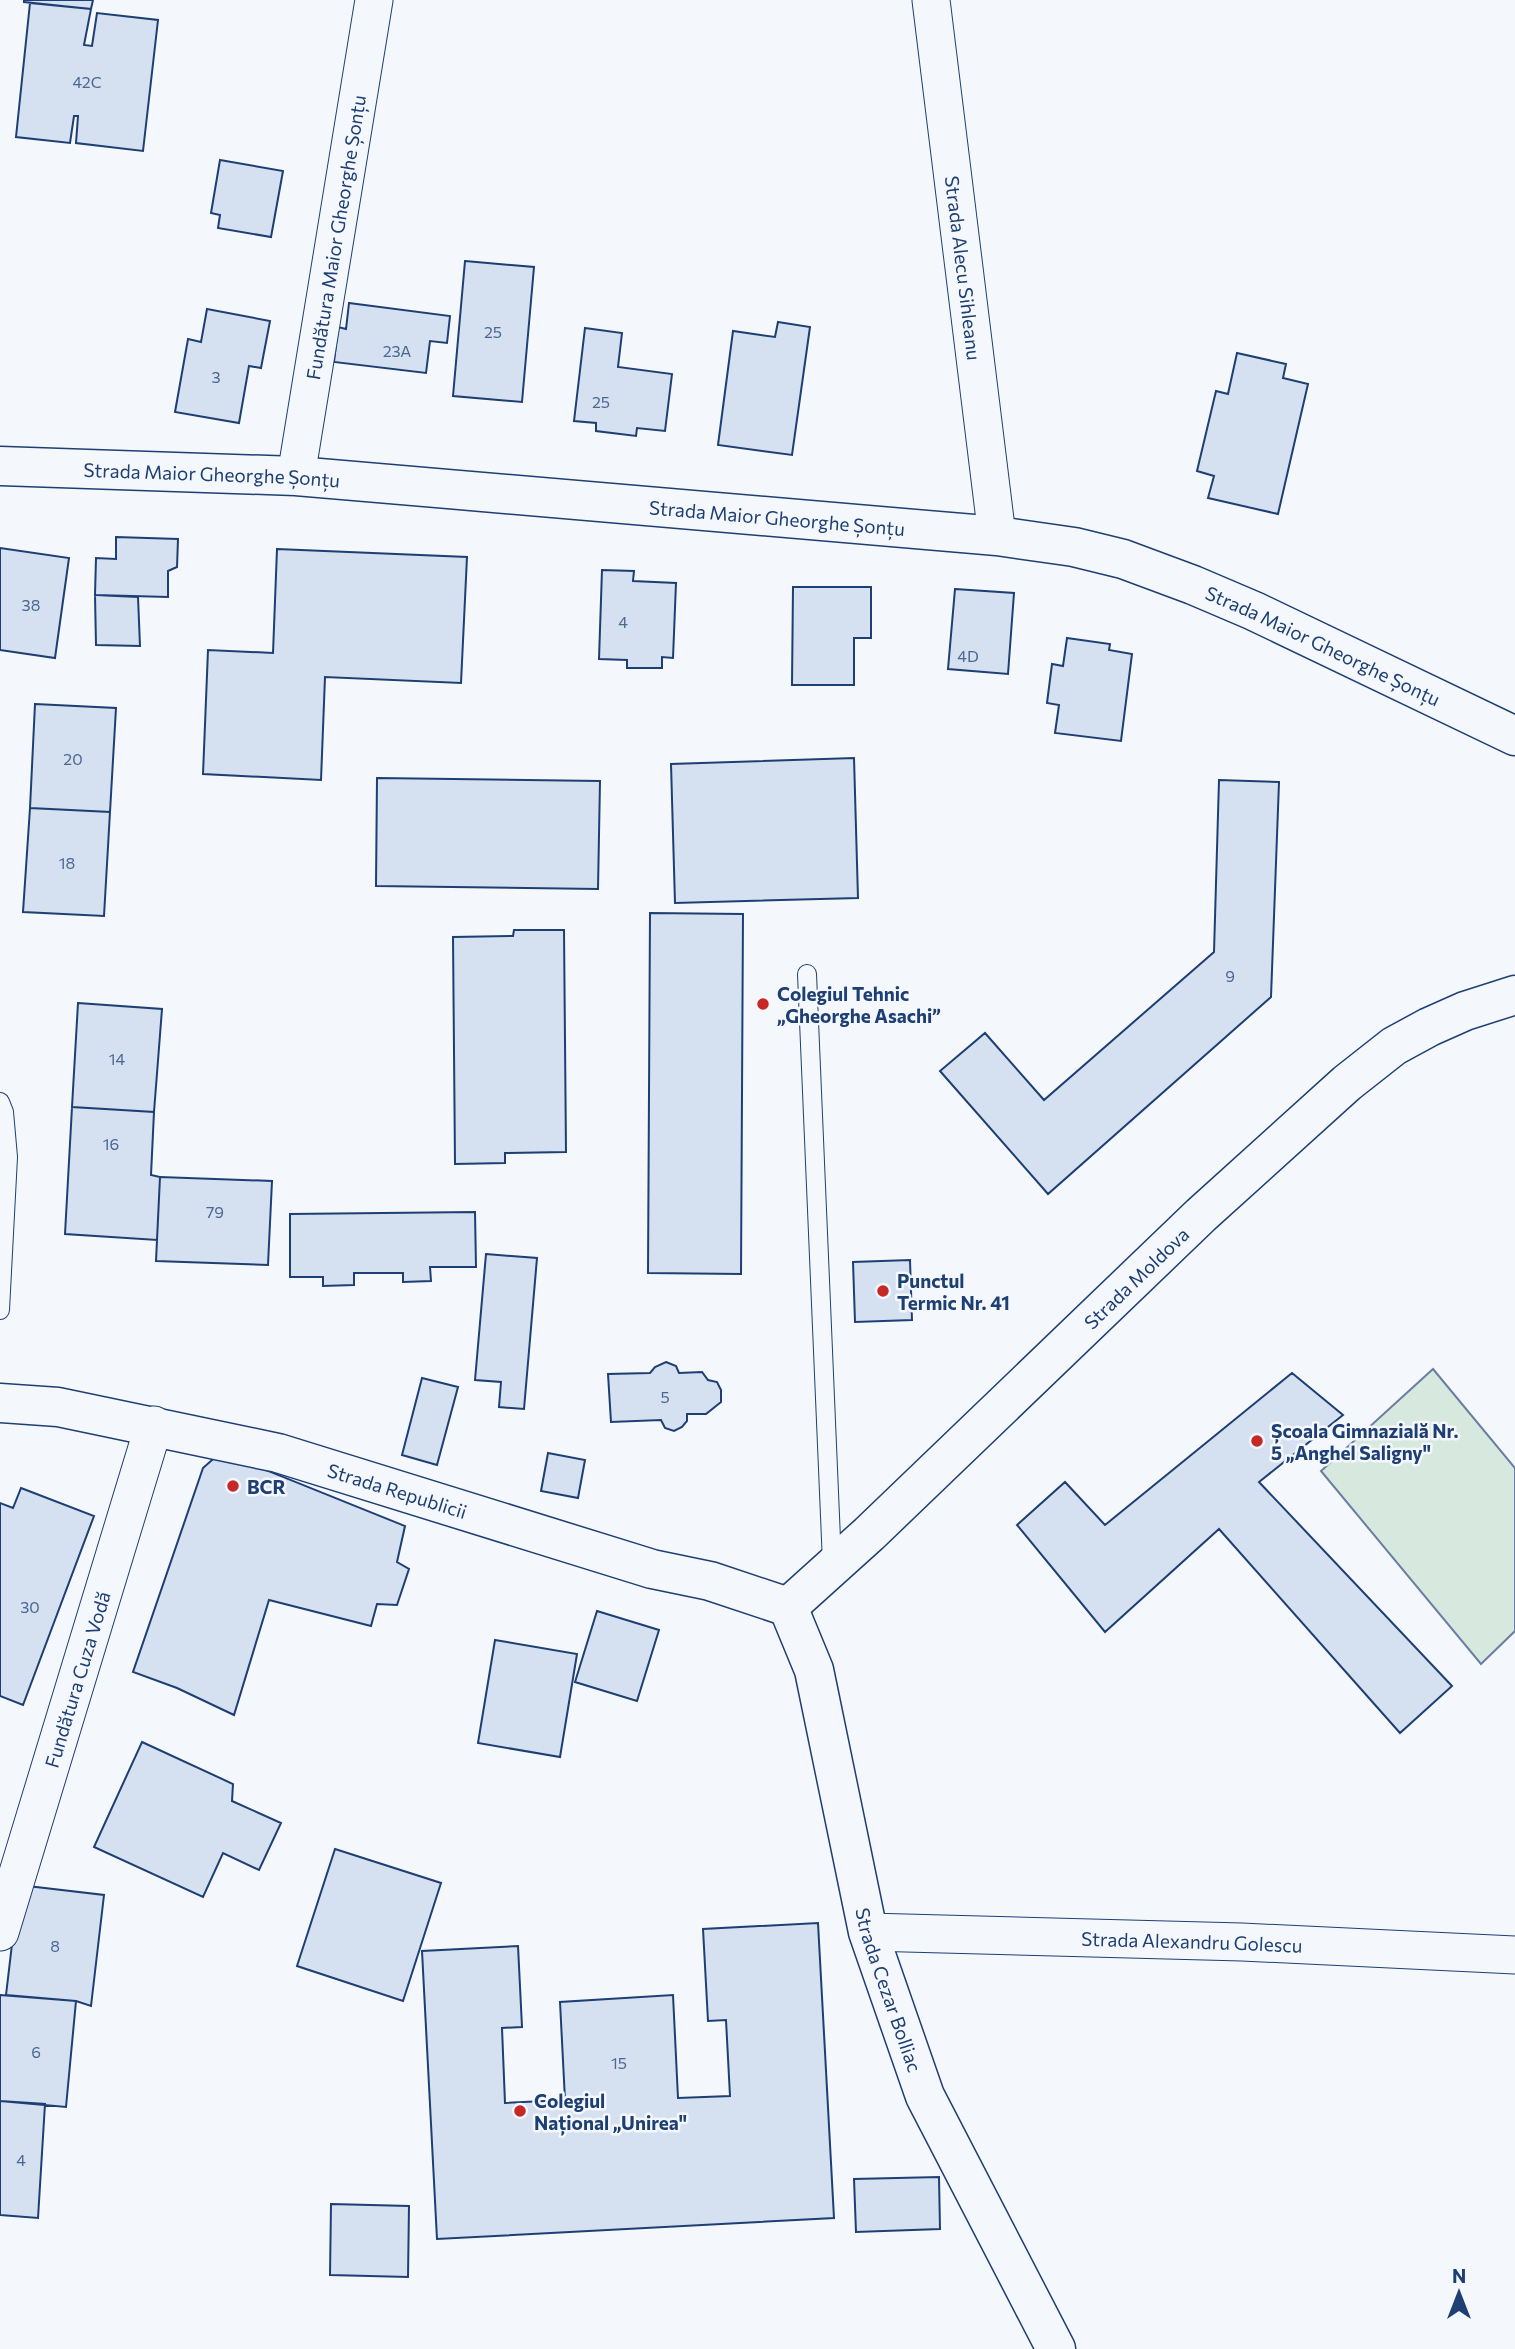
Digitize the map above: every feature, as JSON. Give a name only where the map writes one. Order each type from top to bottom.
[{"type":"street","name":"Fundătura Maior Gheorghe Șonțu","points":[[296,475],[374,0]]},
{"type":"street","name":"Strada Alecu Sihleanu","points":[[931,0],[997,536]]},
{"type":"street","name":"Strada Maior Gheorghe Șonțu","points":[[0,466],[296,475],[997,536],[1074,547],[1123,559],[1254,611],[1515,736]]},
{"type":"street","name":"Strada Moldova","points":[[788,1607],[869,1534],[1201,1215],[1348,1083],[1394,1046],[1429,1027],[1465,1011],[1515,995]]},
{"type":"street","name":"Strada Republicii","points":[[0,1403],[58,1406],[278,1453],[652,1569],[710,1581],[788,1607]]},
{"type":"street","name":"Fundătura Cuza Vodă","points":[[0,1932],[154,1425]]},
{"type":"street","name":"Strada Cezar Bolliac","points":[[788,1607],[814,1670],[868,1932],[925,2096],[1056,2349]]},
{"type":"street","name":"Strada Alexandru Golescu","points":[[868,1932],[1242,1942],[1515,1955]]},
{"type":"lane","points":[[807,975],[832,1567]]},
{"type":"lane","points":[[0,1102],[4,1112],[8,1157],[0,1310]]},
{"type":"shaded area","points":[[1433,1369],[1515,1468],[1515,1631],[1481,1664],[1321,1471]]},
{"type":"building","points":[[24,0],[93,0],[91,9]]},
{"type":"building","points":[[30,3],[91,9],[84,45],[92,46],[97,13],[158,20],[143,151],[76,143],[78,116],[74,116],[70,143],[16,137]]},
{"type":"building","points":[[220,160],[283,171],[271,237],[218,228],[220,215],[211,213]]},
{"type":"building","points":[[465,261],[534,267],[522,402],[453,396]]},
{"type":"building","points":[[349,303],[450,316],[447,343],[430,341],[426,373],[334,362],[338,327],[346,329]]},
{"type":"building","points":[[207,309],[270,321],[261,368],[249,366],[239,423],[175,412],[188,339],[201,342]]},
{"type":"building","points":[[778,322],[810,327],[792,455],[718,445],[733,331],[775,337]]},
{"type":"building","points":[[585,328],[622,333],[618,367],[672,374],[665,431],[637,428],[636,436],[596,431],[596,423],[574,421]]},
{"type":"building","points":[[1237,353],[1286,364],[1283,378],[1308,384],[1278,514],[1208,498],[1214,476],[1197,471],[1216,391],[1228,394]]},
{"type":"building","points":[[116,537],[178,539],[177,567],[168,571],[168,597],[95,595],[96,558],[116,559]]},
{"type":"building","points":[[0,548],[69,558],[55,658],[0,650]]},
{"type":"building","points":[[277,549],[467,557],[461,683],[325,677],[321,780],[203,774],[208,650],[273,653]]},
{"type":"building","points":[[602,570],[634,571],[633,581],[676,583],[673,658],[662,657],[662,668],[627,668],[627,660],[599,659]]},
{"type":"building","points":[[793,587],[871,587],[871,638],[854,638],[854,685],[792,685]]},
{"type":"building","points":[[955,589],[1014,593],[1008,674],[948,669]]},
{"type":"building","points":[[95,595],[138,597],[140,646],[96,645]]},
{"type":"building","points":[[1067,638],[1110,644],[1109,650],[1132,654],[1121,741],[1055,733],[1059,705],[1047,703],[1052,664],[1063,666]]},
{"type":"building","points":[[35,704],[116,708],[110,812],[30,808]]},
{"type":"building","points":[[854,758],[858,898],[675,903],[671,764]]},
{"type":"building","points":[[377,778],[600,781],[598,889],[376,886]]},
{"type":"building","points":[[1219,780],[1279,782],[1271,997],[1048,1194],[940,1071],[985,1033],[1044,1100],[1214,952]]},
{"type":"building","points":[[30,808],[110,812],[104,916],[23,912]]},
{"type":"building","points":[[650,913],[743,914],[741,1274],[648,1273]]},
{"type":"building","points":[[514,930],[564,930],[566,1152],[505,1153],[505,1163],[455,1164],[453,937],[513,936]]},
{"type":"building","points":[[78,1003],[162,1009],[154,1112],[72,1107]]},
{"type":"building","points":[[72,1107],[154,1112],[151,1175],[160,1177],[157,1240],[65,1234]]},
{"type":"building","points":[[160,1177],[272,1181],[268,1265],[156,1261]]},
{"type":"building","points":[[475,1212],[476,1267],[430,1267],[431,1281],[403,1282],[403,1273],[354,1273],[354,1285],[323,1286],[323,1277],[290,1277],[290,1214]]},
{"type":"building","points":[[486,1254],[537,1258],[524,1409],[499,1407],[501,1382],[475,1380]]},
{"type":"building","name":"Punctul Termic Nr. 41","points":[[910,1260],[912,1320],[855,1322],[853,1262]]},
{"type":"building","points":[[666,1362],[676,1366],[679,1373],[702,1372],[708,1380],[717,1382],[721,1390],[721,1402],[706,1414],[687,1414],[687,1421],[674,1431],[665,1428],[661,1420],[611,1422],[608,1374],[650,1373],[655,1367]]},
{"type":"building","points":[[1292,1373],[1343,1415],[1259,1482],[1452,1686],[1400,1733],[1219,1529],[1105,1632],[1017,1525],[1065,1482],[1105,1525]]},
{"type":"building","points":[[422,1378],[458,1387],[437,1465],[402,1455]]},
{"type":"building","points":[[221,1452],[405,1526],[397,1562],[409,1569],[397,1605],[377,1604],[371,1626],[269,1600],[234,1715],[177,1688],[133,1672],[203,1468]]},
{"type":"building","points":[[548,1453],[585,1460],[578,1498],[541,1491]]},
{"type":"building","points":[[21,1488],[94,1516],[23,1705],[0,1696],[0,1503],[13,1508]]},
{"type":"building","points":[[597,1611],[659,1630],[637,1701],[575,1682]]},
{"type":"building","points":[[495,1640],[577,1654],[560,1757],[478,1743]]},
{"type":"building","points":[[142,1742],[233,1784],[232,1801],[281,1823],[259,1870],[223,1853],[203,1897],[94,1847]]},
{"type":"building","points":[[335,1849],[441,1883],[403,2001],[297,1966]]},
{"type":"building","points":[[19,1885],[104,1895],[91,2006],[76,2001],[6,1995]]},
{"type":"building","points":[[818,1923],[834,2218],[437,2239],[422,1951],[518,1946],[522,2027],[502,2028],[505,2103],[565,2100],[560,2002],[673,1995],[678,2098],[730,2096],[726,2020],[708,2021],[703,1929]]},
{"type":"building","points":[[0,1995],[76,2001],[66,2107],[0,2101]]},
{"type":"building","points":[[0,2101],[45,2104],[38,2218],[0,2215]]},
{"type":"building","points":[[939,2177],[940,2229],[856,2232],[854,2179]]},
{"type":"building","points":[[331,2204],[409,2206],[408,2277],[330,2275]]},
{"type":"place","name":"Colegiul Tehnic „Gheorghe Asachi”","points":[[763,1004]]},
{"type":"place","name":"Punctul Termic Nr. 41","points":[[883,1291]]},
{"type":"place","name":"Școala Gimnazială Nr. 5 „Anghel Saligny\"","points":[[1257,1441]]},
{"type":"place","name":"BCR","points":[[233,1486]]},
{"type":"place","name":"Colegiul Național „Unirea\"","points":[[520,2111]]}]
